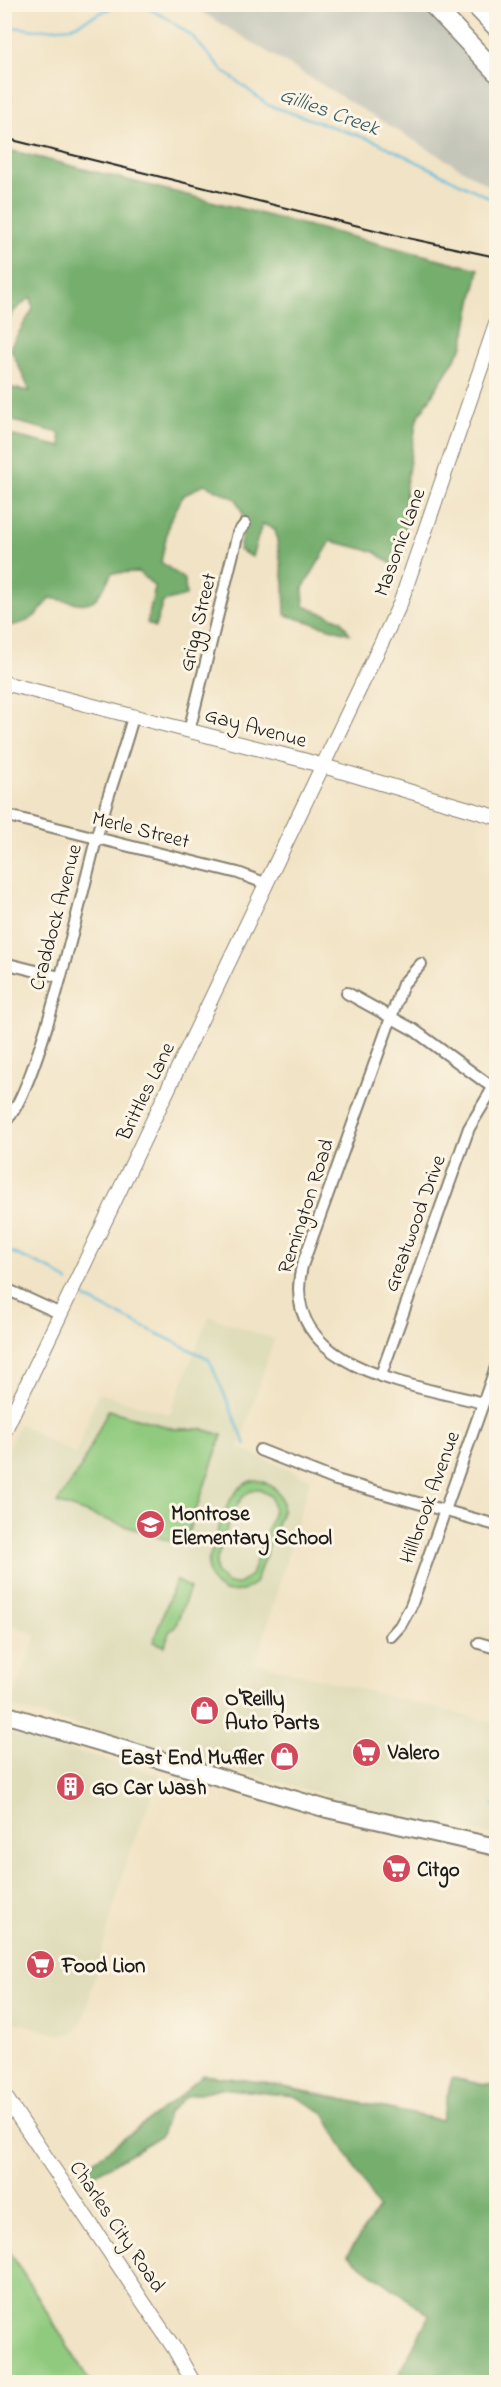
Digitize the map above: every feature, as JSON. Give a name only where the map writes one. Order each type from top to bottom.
[{"type":"highway","points":[[432,4],[496,72]]},
{"type":"highway","points":[[474,4],[496,27]]},
{"type":"main road","name":"Masonic Lane","points":[[323,767],[400,603],[496,324]]},
{"type":"main road","name":"Gay Avenue","points":[[4,683],[323,767],[496,817]]},
{"type":"main road","name":"Brittles Lane","points":[[5,1431],[323,767]]},
{"type":"main road","points":[[4,1714],[327,1809],[496,1847]]},
{"type":"main road","name":"Charles City Road","points":[[4,2095],[174,2348],[193,2382]]},
{"type":"street","name":"Grigg Street","points":[[189,731],[238,533],[245,524]]},
{"type":"street","name":"Craddock Avenue","points":[[4,1122],[11,1116],[34,1064],[60,977],[96,838],[133,717]]},
{"type":"street","name":"Merle Street","points":[[4,815],[238,873],[267,884]]},
{"type":"street","points":[[4,963],[60,977]]},
{"type":"street","name":"Remington Road","points":[[421,964],[403,984],[302,1266],[299,1288],[303,1314],[320,1340],[356,1367],[483,1403]]},
{"type":"street","points":[[347,993],[391,1016],[495,1089]]},
{"type":"street","name":"Greatwood Drive","points":[[381,1375],[469,1128],[495,1089]]},
{"type":"street","points":[[4,1288],[61,1314]]},
{"type":"street","name":"Hillbrook Avenue","points":[[391,1636],[400,1626],[411,1606],[496,1367]]},
{"type":"street","points":[[260,1450],[336,1480],[496,1526]]},
{"type":"street","points":[[479,1643],[496,1648]]},
{"type":"shaded area","points":[[190,5],[423,5],[496,83],[496,190]]},
{"type":"shaded area","name":"Montrose Elementary School","points":[[209,1316],[274,1339],[239,1448],[310,1479],[256,1663],[496,1723],[496,1836],[379,1810],[11,1707],[36,1635],[5,1622],[5,1455],[20,1424],[76,1455],[98,1393],[170,1414]]},
{"type":"shaded area","points":[[5,1731],[160,1775],[127,1859],[82,2023],[72,2034],[57,2034],[5,2019]]},
{"type":"green space","points":[[5,149],[479,269],[463,346],[417,419],[406,484],[405,551],[397,568],[375,552],[331,541],[303,588],[304,606],[341,620],[350,634],[285,615],[284,583],[275,529],[262,524],[252,557],[239,550],[245,519],[236,499],[204,484],[183,496],[169,523],[161,562],[185,580],[186,596],[163,602],[155,627],[147,623],[155,587],[139,572],[112,573],[99,594],[88,603],[74,603],[50,598],[31,619],[20,624],[5,626],[5,434],[62,447],[59,433],[5,419],[5,387],[30,391],[10,347],[33,309],[31,297],[14,311],[5,327]]},
{"type":"green space","points":[[108,1410],[175,1429],[202,1429],[222,1435],[185,1542],[181,1545],[57,1503],[80,1469]]},
{"type":"green space","points":[[256,1480],[276,1490],[281,1499],[282,1511],[255,1583],[243,1591],[225,1592],[211,1580],[208,1562],[224,1513],[237,1491],[246,1483]],"holes":[[[258,1489],[271,1496],[274,1511],[251,1575],[239,1584],[228,1584],[216,1573],[216,1562],[236,1507],[242,1498]]]},
{"type":"green space","points":[[176,1580],[190,1588],[175,1627],[169,1632],[165,1646],[153,1642]]},
{"type":"green space","points":[[203,2075],[261,2082],[441,2120],[452,2078],[496,2085],[496,2382],[395,2382],[429,2315],[347,2255],[378,2208],[323,2112],[294,2096],[221,2088],[186,2096],[168,2113],[161,2136],[87,2179],[79,2172],[176,2099]]},
{"type":"green space","points":[[5,2244],[90,2382],[5,2382]]},
{"type":"waterway","name":"Gillies Creek","points":[[4,26],[37,30],[71,27],[119,4]]},
{"type":"waterway","name":"Gillies Creek","points":[[139,4],[165,17],[192,36],[221,69],[268,105],[377,142],[496,201]]},
{"type":"waterway","points":[[4,1249],[54,1271],[68,1282]]},
{"type":"waterway","points":[[80,1292],[87,1299],[209,1359],[246,1445]]},
{"type":"waterway","points":[[493,1804],[496,1808]]},
{"type":"railway","points":[[4,138],[403,237],[496,257]]},
{"type":"place","name":"Montrose Elementary School","points":[[150,1525]]},
{"type":"place","name":"O'Reilly Auto Parts","points":[[204,1710]]},
{"type":"place","name":"Valero","points":[[367,1752]]},
{"type":"place","name":"East End Muffler","points":[[285,1757]]},
{"type":"place","name":"GO Car Wash","points":[[71,1787]]},
{"type":"place","name":"Citgo","points":[[396,1869]]},
{"type":"place","name":"Food Lion","points":[[41,1965]]}]
